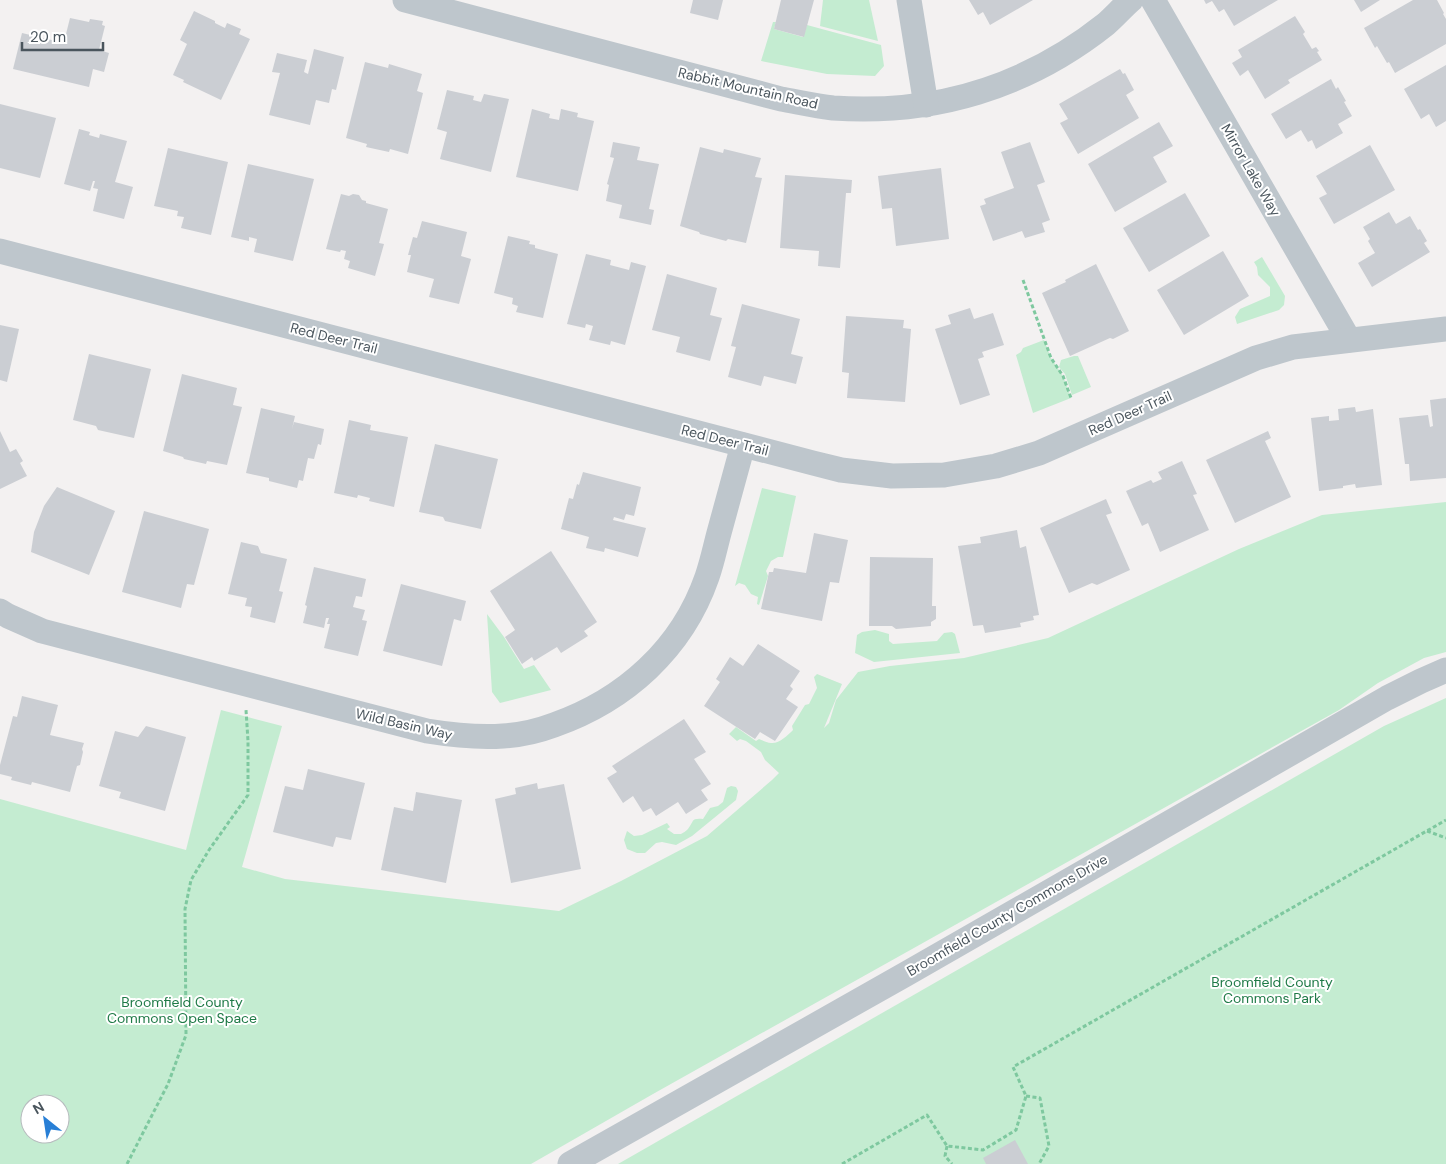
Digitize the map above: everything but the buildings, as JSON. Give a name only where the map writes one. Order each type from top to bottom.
[{"type":"street","name":"Rabbit Mountain Road","points":[[405,0],[781,99],[832,108],[877,109],[926,105],[982,92],[1019,77],[1065,53],[1107,23],[1131,0]]},
{"type":"street","points":[[908,0],[926,105]]},
{"type":"street","name":"Mirror Lake Way","points":[[1153,0],[1349,340]]},
{"type":"street","name":"Red Deer Trail","points":[[0,251],[841,470],[892,476],[944,474],[996,466],[1039,453],[1256,358],[1293,347],[1446,329]]},
{"type":"street","name":"Wild Basin Way","points":[[0,611],[42,630],[427,731],[465,737],[502,736],[540,730],[575,718],[612,698],[642,674],[668,647],[692,611],[707,577],[743,445]]},
{"type":"street","name":"Broomfield County Commons Drive","points":[[570,1164],[1387,698],[1421,680],[1446,670]]},
{"type":"path","points":[[1023,280],[1051,358],[1063,376],[1071,398]]},
{"type":"path","points":[[128,1164],[168,1084],[186,1035],[185,909],[191,880],[209,850],[248,795],[248,741],[244,684]]},
{"type":"path","points":[[947,1146],[984,1150],[1016,1130],[1026,1096],[1013,1067],[1446,820]]},
{"type":"path","points":[[1426,831],[1446,838]]},
{"type":"path","points":[[1026,1096],[1040,1098],[1049,1146],[1039,1164]]},
{"type":"path","points":[[842,1164],[927,1115],[947,1146],[945,1156],[952,1164]]},
{"type":"green space","points":[[823,0],[869,0],[878,41],[820,26]]},
{"type":"green space","points":[[773,22],[776,22],[774,29],[803,37],[807,25],[881,45],[884,66],[875,76],[827,74],[761,61]]},
{"type":"green space","points":[[1262,257],[1285,296],[1284,305],[1279,310],[1237,324],[1235,317],[1240,309],[1270,296],[1270,287],[1258,275],[1254,262]]},
{"type":"green space","points":[[1044,340],[1051,358],[1063,376],[1071,398],[1033,413],[1016,355],[1023,348]]},
{"type":"green space","points":[[1078,356],[1091,387],[1072,395],[1065,374],[1059,367],[1061,360]]},
{"type":"green space","points":[[762,488],[796,496],[783,557],[778,557],[771,561],[766,571],[768,576],[759,605],[757,604],[758,597],[751,594],[745,585],[739,583],[735,586]]},
{"type":"green space","name":"Broomfield County Commons Open Space","points":[[1446,502],[1446,652],[1424,658],[1378,683],[1339,710],[531,1164],[0,1164],[0,799],[186,850],[221,710],[282,726],[242,867],[285,879],[559,911],[707,836],[772,780],[779,773],[765,760],[761,752],[746,741],[740,739],[737,741],[729,734],[736,727],[756,741],[759,739],[768,743],[774,743],[783,739],[793,730],[792,726],[805,705],[809,704],[817,688],[814,677],[817,674],[842,684],[824,728],[829,723],[836,700],[858,672],[890,666],[964,658],[1048,638],[1239,549],[1322,515]]},
{"type":"green space","points":[[487,614],[524,669],[534,665],[551,690],[500,703],[492,692]]},
{"type":"green space","points":[[875,630],[889,634],[889,641],[893,644],[937,641],[944,633],[952,632],[955,634],[960,653],[874,662],[855,653],[857,635],[862,632]]},
{"type":"green space","name":"Broomfield County Commons Park","points":[[1446,698],[1446,1164],[618,1164],[1384,726]]},
{"type":"green space","points":[[731,786],[736,787],[738,791],[736,800],[692,836],[676,845],[662,842],[656,843],[645,853],[637,853],[627,849],[624,840],[627,831],[634,836],[642,835],[667,823],[670,827],[667,829],[674,834],[681,834],[688,829],[692,822],[703,819],[710,808],[718,806],[723,802],[727,788]]}]
